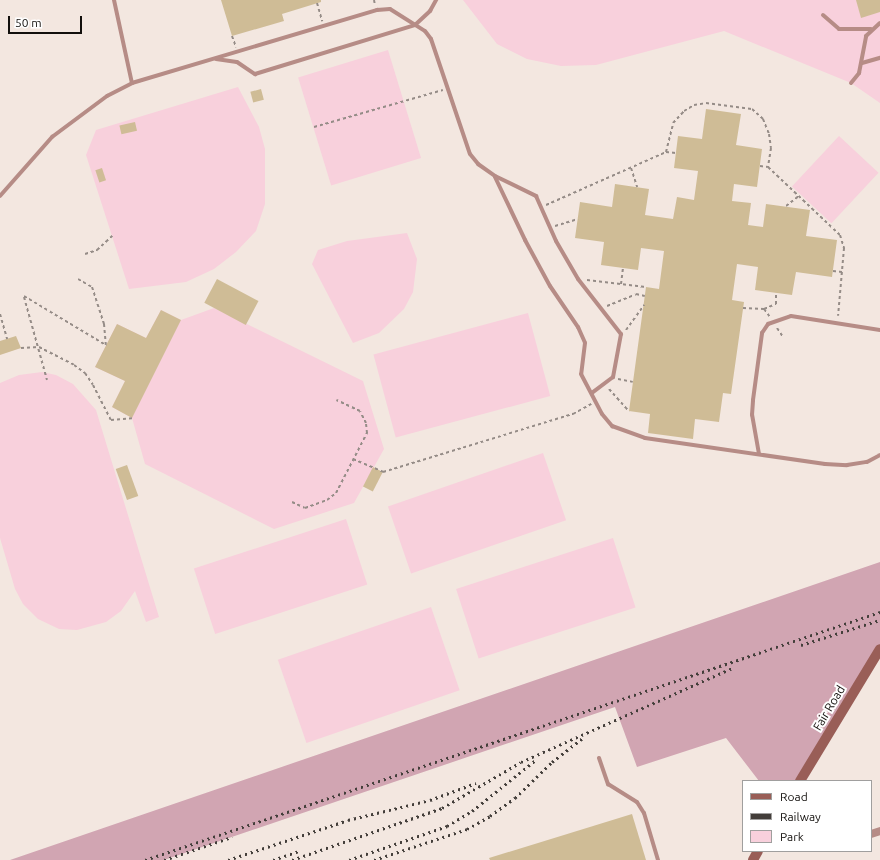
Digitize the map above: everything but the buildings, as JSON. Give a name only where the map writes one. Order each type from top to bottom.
[{"type":"main road","name":"Fair Road","points":[[801,780],[880,648]]},
{"type":"lane","points":[[114,0],[132,83]]},
{"type":"lane","points":[[214,59],[237,62],[255,74],[415,25],[430,11],[436,0]]},
{"type":"lane","points":[[0,196],[52,137],[107,96],[132,83],[377,10],[390,9],[415,25],[431,39],[470,154],[478,164],[495,176],[536,196],[550,228],[578,279],[599,309],[621,334],[613,377],[606,385],[592,393]]},
{"type":"lane","points":[[823,15],[839,29],[871,29]]},
{"type":"lane","points":[[851,83],[859,73],[866,36],[871,29],[880,23]]},
{"type":"lane","points":[[862,63],[880,58]]},
{"type":"lane","points":[[495,176],[525,240],[550,286],[578,327],[585,343],[581,374],[612,426],[622,432],[645,438],[847,465],[867,462],[880,455]]},
{"type":"lane","points":[[759,454],[752,416],[762,333],[768,324],[791,316],[880,330]]},
{"type":"lane","points":[[599,758],[608,784],[636,802],[644,813],[658,860]]},
{"type":"path","points":[[317,3],[324,26]]},
{"type":"path","points":[[232,36],[238,52]]},
{"type":"path","points":[[314,127],[448,89]]},
{"type":"path","points":[[666,152],[673,123],[684,111],[694,105],[706,103],[752,109],[763,119],[769,134],[772,148],[768,167]]},
{"type":"path","points":[[541,208],[666,152],[676,153]]},
{"type":"path","points":[[760,166],[768,167],[840,235],[844,248],[837,324]]},
{"type":"path","points":[[631,168],[637,187]]},
{"type":"path","points":[[786,206],[799,196]]},
{"type":"path","points":[[550,228],[578,218]]},
{"type":"path","points":[[85,254],[97,250],[112,236]]},
{"type":"path","points":[[621,284],[623,268]]},
{"type":"path","points":[[832,271],[842,272]]},
{"type":"path","points":[[47,380],[39,346],[24,296],[106,345],[104,324],[92,287],[78,279]]},
{"type":"path","points":[[578,279],[646,287]]},
{"type":"path","points":[[764,309],[776,304],[776,293]]},
{"type":"path","points":[[599,309],[636,294],[645,296]]},
{"type":"path","points":[[621,334],[630,327],[644,305]]},
{"type":"path","points":[[0,314],[7,339]]},
{"type":"path","points":[[20,348],[39,346],[85,374],[111,420],[132,418]]},
{"type":"path","points":[[613,377],[633,382]]},
{"type":"path","points":[[606,385],[628,411]]},
{"type":"path","points":[[292,502],[305,508],[327,500],[336,493],[367,433],[366,423],[360,411],[336,400]]},
{"type":"path","points":[[353,460],[383,472],[573,414],[596,401]]},
{"type":"green space","points":[[463,0],[880,0],[880,103],[851,83],[724,31],[596,65],[561,66],[527,59],[497,44]]},
{"type":"green space","points":[[388,50],[421,158],[331,186],[298,77]]},
{"type":"green space","points":[[238,87],[259,127],[265,149],[265,204],[256,231],[236,252],[214,269],[186,282],[129,289],[86,155],[96,130]]},
{"type":"green space","points":[[839,136],[878,173],[831,223],[792,186]]},
{"type":"green space","points":[[407,233],[417,259],[413,292],[404,309],[379,333],[353,343],[312,264],[318,250],[347,241]]},
{"type":"green space","points":[[214,308],[363,381],[384,449],[354,503],[274,529],[145,464],[132,418],[112,407],[125,381],[95,367],[117,324],[146,338],[161,310],[181,320]]},
{"type":"green space","points":[[528,313],[550,396],[396,437],[373,354]]},
{"type":"green space","points":[[42,372],[56,375],[73,384],[96,410],[159,617],[146,622],[135,591],[121,611],[106,622],[77,630],[59,629],[38,619],[23,604],[15,589],[0,538],[0,383],[19,375]]},
{"type":"green space","points":[[543,453],[566,520],[411,574],[388,506]]},
{"type":"green space","points":[[346,519],[367,585],[215,634],[194,568]]},
{"type":"green space","points":[[613,538],[636,607],[479,658],[456,589]]},
{"type":"green space","points":[[431,607],[460,690],[306,743],[278,660]]},
{"type":"shaded area","points":[[880,562],[880,649],[801,780],[758,780],[726,738],[637,767],[615,707],[164,860],[10,860]]},
{"type":"railway","points":[[145,860],[880,612]]},
{"type":"railway","points":[[801,645],[880,620]]},
{"type":"railway","points":[[292,860],[442,808],[521,762],[732,668]]},
{"type":"railway","points":[[374,860],[467,829],[490,816],[515,798],[552,762],[583,738]]},
{"type":"railway","points":[[349,860],[447,826],[472,811],[537,759]]},
{"type":"railway","points":[[228,860],[348,820],[430,800],[476,783]]},
{"type":"railway","points":[[164,860],[232,837]]},
{"type":"railway","points":[[273,860],[299,851]]}]
